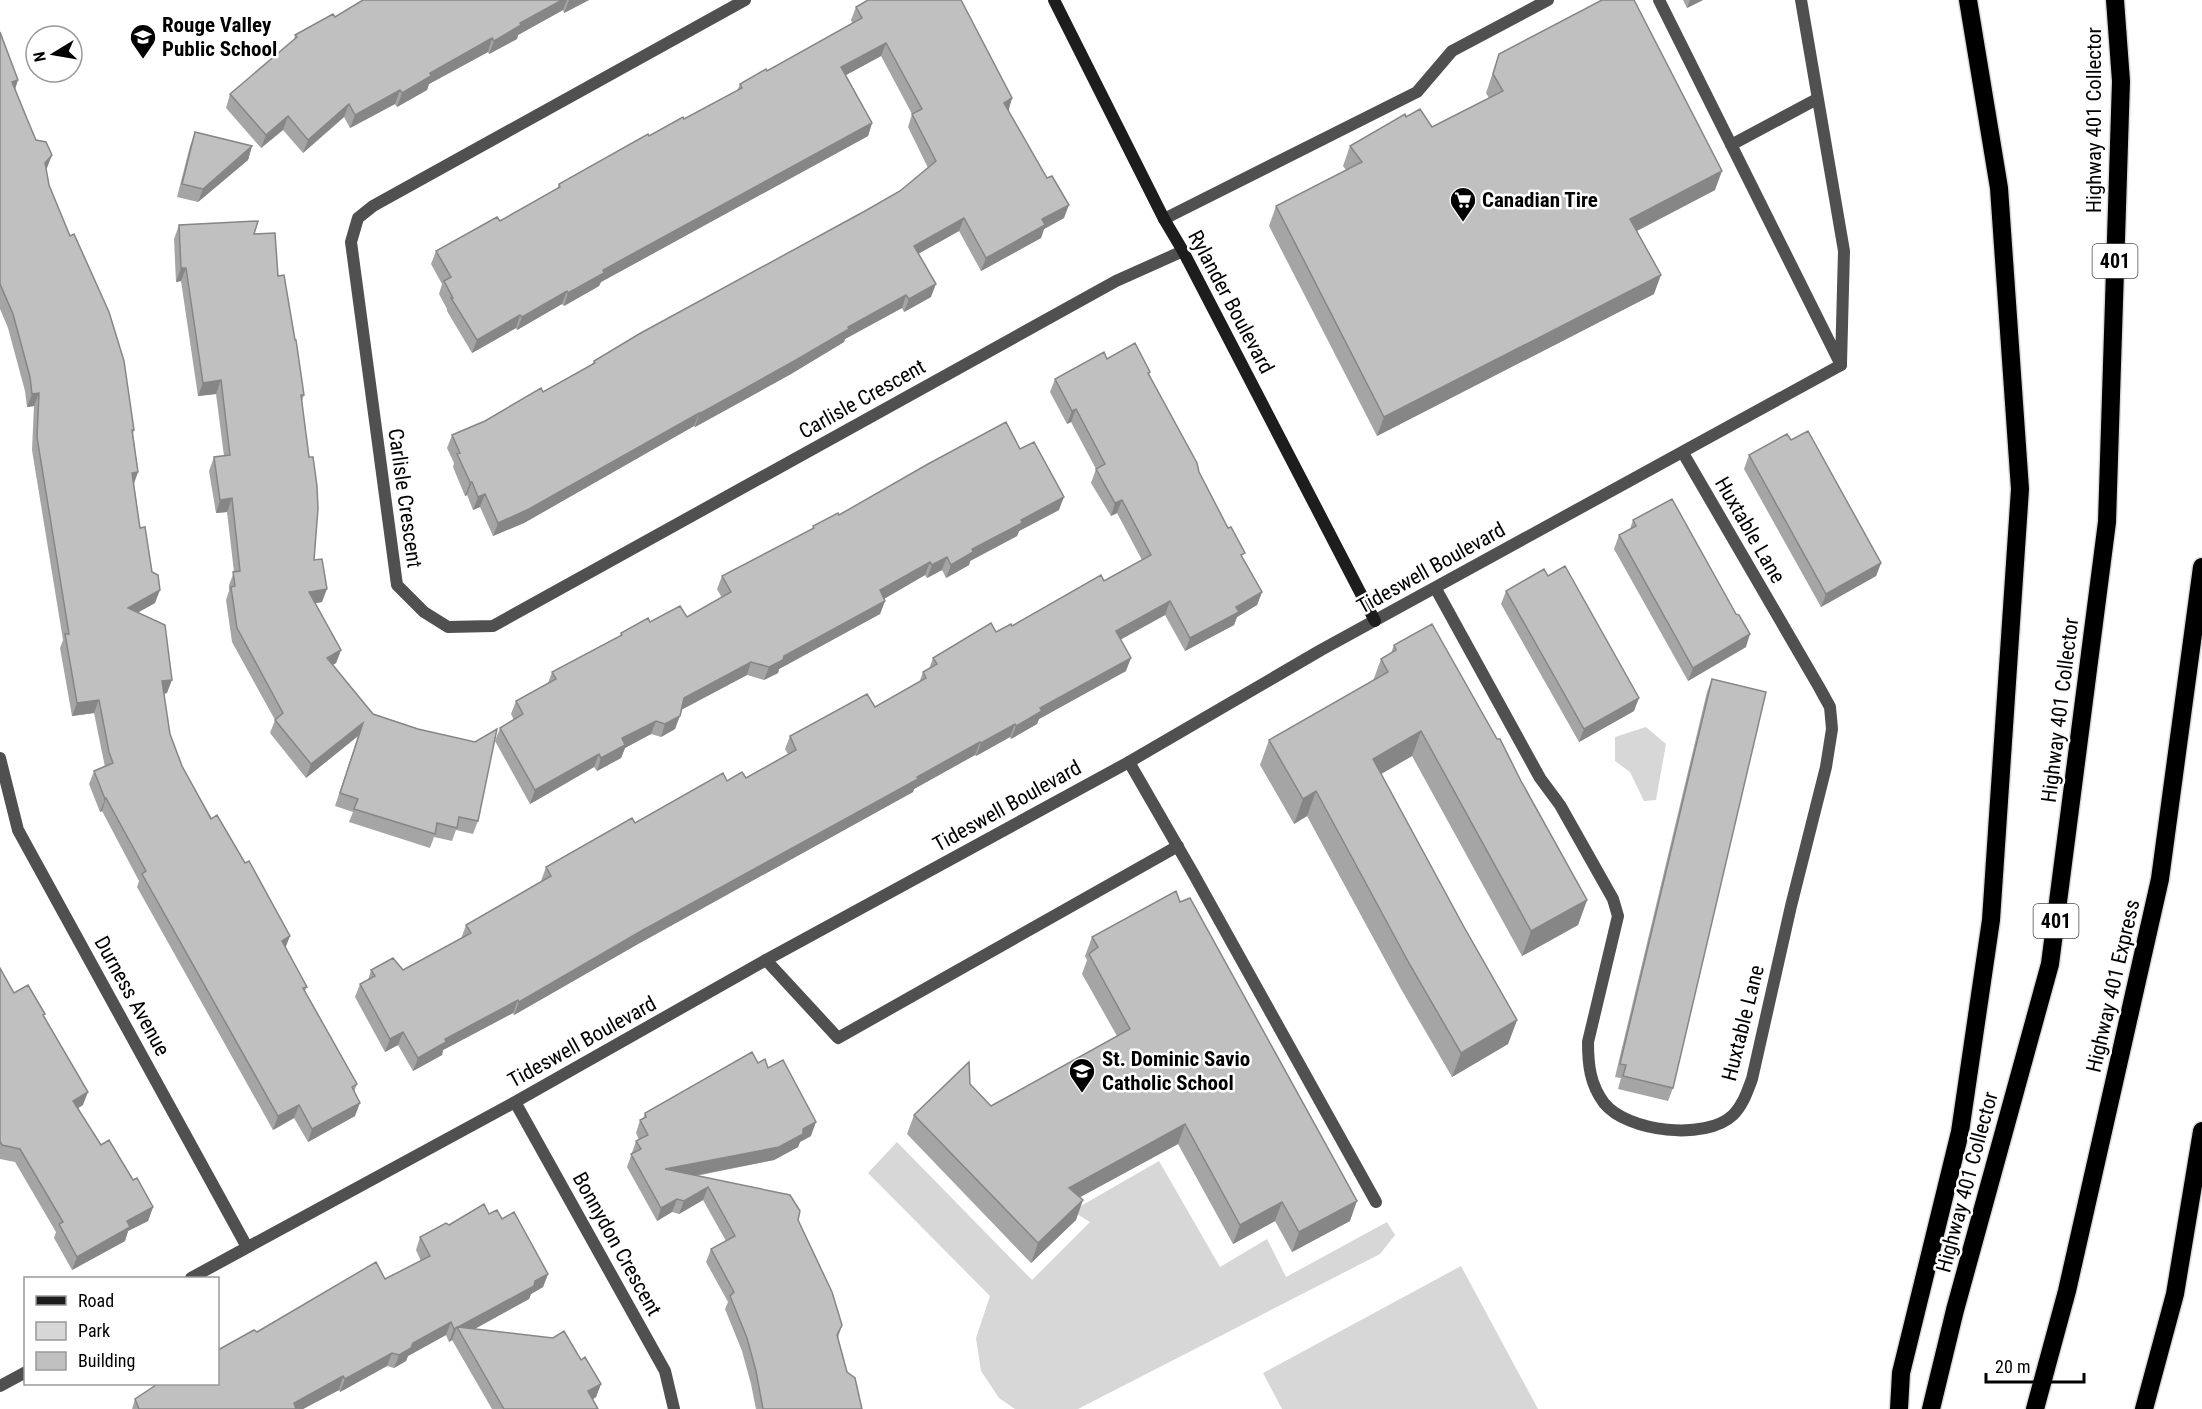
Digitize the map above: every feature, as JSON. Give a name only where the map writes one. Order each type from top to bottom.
[{"type":"highway","points":[[1899,1409],[1901,1373],[1960,1131],[1991,920],[2020,489],[1999,188],[1968,0]]},
{"type":"highway","name":"Highway 401 Collector","points":[[1931,1409],[1955,1310],[2050,964],[2106,522],[2121,81],[2115,0]]},
{"type":"highway","name":"Highway 401 Express","points":[[2035,1409],[2067,1291],[2160,879],[2202,567]]},
{"type":"highway","points":[[2144,1409],[2175,1294],[2202,1131]]},
{"type":"street","name":"Carlisle Crescent","points":[[745,0],[373,206],[358,218],[351,242],[397,585],[424,612],[448,627],[493,626],[1105,287],[1182,251]]},
{"type":"street","name":"Rylander Boulevard","points":[[1054,0],[1164,219],[1375,621]]},
{"type":"street","points":[[1164,219],[1417,92],[1452,51],[1548,0]]},
{"type":"street","points":[[1659,0],[1841,365]]},
{"type":"street","points":[[1802,0],[1844,251],[1841,365]]},
{"type":"street","points":[[1731,145],[1817,99]]},
{"type":"street","name":"Tideswell Boulevard","points":[[193,1277],[515,1102],[766,960],[1128,762],[1375,621],[1841,365]]},
{"type":"street","name":"Huxtable Lane","points":[[1436,589],[1540,778],[1560,805],[1613,899],[1618,916],[1588,1042],[1588,1064],[1593,1086],[1605,1105],[1621,1118],[1652,1128],[1682,1132],[1715,1125],[1732,1117],[1743,1103],[1752,1078],[1791,906],[1826,767],[1832,729],[1830,707],[1683,453]]},
{"type":"street","name":"Durness Avenue","points":[[0,758],[18,830],[247,1247]]},
{"type":"street","points":[[1128,762],[1178,846],[1376,1202]]},
{"type":"street","points":[[766,960],[838,1038],[1178,846]]},
{"type":"street","name":"Bonnydon Crescent","points":[[515,1102],[665,1371],[674,1409]]},
{"type":"street","points":[[0,1386],[24,1373]]},
{"type":"green space","points":[[1646,727],[1666,744],[1656,800],[1644,801],[1630,772],[1615,761],[1615,737]]},
{"type":"green space","points":[[897,1142],[1032,1280],[1090,1222],[1072,1211],[1159,1161],[1220,1267],[1267,1239],[1286,1277],[1387,1222],[1395,1235],[1380,1254],[1078,1409],[1015,1409],[999,1398],[981,1371],[976,1338],[990,1296],[868,1173]]},
{"type":"green space","points":[[1461,1266],[1538,1409],[1282,1409],[1263,1373]]},
{"type":"building","points":[[363,0],[562,0],[520,23],[521,25],[494,41],[492,38],[430,73],[431,76],[402,93],[400,90],[355,115],[349,104],[308,140],[288,116],[266,135],[230,94],[297,37],[295,35],[333,14],[335,17]]},
{"type":"building","points":[[868,0],[961,0],[1012,98],[1004,103],[1047,178],[1052,176],[1069,205],[1042,219],[1045,225],[986,258],[964,218],[914,246],[936,284],[909,299],[906,295],[848,327],[849,329],[796,360],[529,509],[498,523],[485,494],[478,497],[470,482],[457,454],[460,453],[452,435],[485,421],[541,388],[543,392],[595,363],[594,361],[639,334],[865,211],[900,191],[936,161],[912,114],[922,109],[886,43],[841,67],[872,123],[603,270],[604,273],[568,293],[567,291],[522,317],[520,315],[477,340],[451,298],[453,298],[444,281],[451,277],[436,251],[497,217],[500,221],[560,187],[559,184],[648,134],[649,136],[683,117],[684,119],[742,88],[740,84],[862,18],[856,7]]},
{"type":"building","name":"Canadian Tire","points":[[1602,0],[1634,0],[1722,171],[1630,219],[1661,275],[1384,417],[1276,206],[1362,162],[1350,146],[1405,114],[1406,117],[1420,109],[1432,127],[1503,91],[1493,74],[1499,54]]},
{"type":"building","points":[[0,32],[18,80],[12,82],[30,126],[36,140],[46,142],[52,155],[45,163],[49,185],[70,236],[74,234],[109,312],[124,361],[134,430],[132,430],[138,472],[132,473],[140,528],[145,527],[152,572],[158,575],[160,590],[128,608],[165,625],[172,680],[162,681],[170,734],[182,766],[211,819],[217,815],[245,863],[249,861],[290,936],[282,941],[307,987],[303,988],[357,1084],[352,1087],[360,1103],[312,1129],[299,1105],[278,1116],[142,874],[146,871],[105,799],[94,771],[113,763],[99,700],[77,703],[65,634],[69,634],[37,437],[39,393],[32,394],[30,377],[13,314],[0,284]]},
{"type":"building","points":[[195,132],[252,146],[203,189],[182,184]]},
{"type":"building","points":[[258,221],[254,234],[275,233],[278,276],[284,275],[296,340],[304,395],[301,395],[309,457],[313,457],[317,486],[318,509],[314,560],[322,559],[327,589],[309,592],[341,650],[327,658],[373,714],[418,729],[475,742],[497,729],[478,821],[459,817],[457,828],[437,823],[435,834],[354,809],[358,799],[340,793],[363,723],[311,764],[275,720],[283,713],[237,628],[231,587],[235,586],[233,572],[240,571],[232,498],[220,500],[214,457],[230,455],[221,380],[203,383],[186,268],[181,268],[179,225]]},
{"type":"building","points":[[1135,343],[1150,372],[1148,373],[1197,463],[1199,472],[1228,528],[1231,527],[1245,553],[1241,555],[1262,592],[1236,607],[1239,612],[1190,638],[1170,601],[1116,631],[1131,658],[1040,708],[1042,711],[1016,726],[1015,724],[980,742],[519,1002],[518,1000],[445,1039],[446,1042],[418,1058],[403,1032],[390,1039],[360,984],[375,976],[371,970],[393,958],[403,970],[471,933],[466,925],[551,876],[546,867],[632,818],[635,823],[723,773],[727,781],[742,772],[746,778],[796,750],[790,736],[867,694],[875,707],[926,678],[923,672],[937,664],[933,658],[991,623],[996,632],[1011,624],[1012,626],[1101,575],[1104,581],[1151,555],[1122,500],[1115,503],[1096,469],[1105,464],[1076,409],[1072,411],[1055,379],[1104,352],[1107,359]]},
{"type":"building","points":[[1006,422],[1020,449],[1034,442],[1064,497],[1021,520],[1022,523],[972,549],[973,552],[951,565],[947,557],[932,565],[930,562],[880,590],[885,601],[784,656],[783,660],[769,667],[751,662],[684,698],[680,716],[665,724],[656,721],[622,738],[625,745],[601,758],[599,754],[535,790],[500,728],[523,714],[516,701],[556,679],[552,672],[622,635],[621,633],[648,618],[650,622],[680,606],[687,617],[731,592],[722,576],[814,528],[813,526],[838,513],[839,515]]},
{"type":"building","points":[[1808,431],[1881,563],[1826,594],[1749,455],[1787,434],[1791,440]]},
{"type":"building","points":[[1672,499],[1736,614],[1739,615],[1750,634],[1693,668],[1619,535],[1636,526],[1633,520]]},
{"type":"building","points":[[1565,566],[1639,698],[1584,729],[1506,591],[1544,569],[1548,576]]},
{"type":"building","points":[[1432,624],[1497,739],[1500,739],[1587,900],[1531,931],[1421,731],[1373,759],[1517,1020],[1461,1053],[1410,965],[1316,791],[1303,799],[1269,740],[1388,672],[1381,659],[1396,650],[1394,645]]},
{"type":"building","points":[[1712,679],[1766,692],[1673,1088],[1623,1076],[1626,1065],[1620,1064]]},
{"type":"building","points":[[1176,891],[1180,902],[1190,898],[1357,1201],[1299,1232],[1282,1202],[1240,1225],[1185,1124],[1069,1188],[1083,1200],[1038,1243],[914,1115],[969,1062],[970,1084],[991,1106],[1130,1029],[1089,954],[1098,947],[1092,937]]},
{"type":"building","points":[[0,968],[14,993],[28,985],[88,1092],[73,1101],[101,1145],[109,1140],[133,1180],[137,1178],[153,1207],[127,1221],[130,1227],[77,1257],[59,1224],[63,1222],[20,1149],[2,1145],[0,1141]]},
{"type":"building","points":[[752,1052],[758,1063],[765,1059],[768,1068],[783,1060],[816,1122],[803,1129],[803,1134],[779,1147],[665,1169],[790,1195],[800,1211],[798,1220],[832,1292],[842,1325],[837,1335],[847,1372],[855,1378],[862,1409],[763,1409],[747,1338],[730,1296],[734,1292],[711,1249],[735,1236],[708,1187],[684,1201],[677,1199],[661,1208],[631,1154],[641,1149],[636,1141],[648,1135],[640,1120],[646,1117],[645,1113]]},
{"type":"building","points":[[484,1204],[489,1214],[497,1210],[502,1219],[514,1212],[548,1274],[535,1281],[534,1286],[458,1327],[553,1338],[564,1331],[581,1360],[585,1357],[601,1384],[588,1391],[598,1409],[504,1409],[457,1327],[454,1329],[451,1322],[413,1343],[411,1348],[399,1355],[392,1353],[294,1403],[296,1409],[139,1409],[135,1399],[156,1385],[219,1385],[219,1349],[254,1330],[257,1332],[376,1262],[385,1279],[430,1256],[420,1237],[446,1223],[449,1225]]},
{"type":"place","name":"Rouge Valley Public School","points":[[143,60]]},
{"type":"place","name":"Canadian Tire","points":[[1463,223]]},
{"type":"place","name":"St. Dominic Savio Catholic School","points":[[1082,1094]]}]
